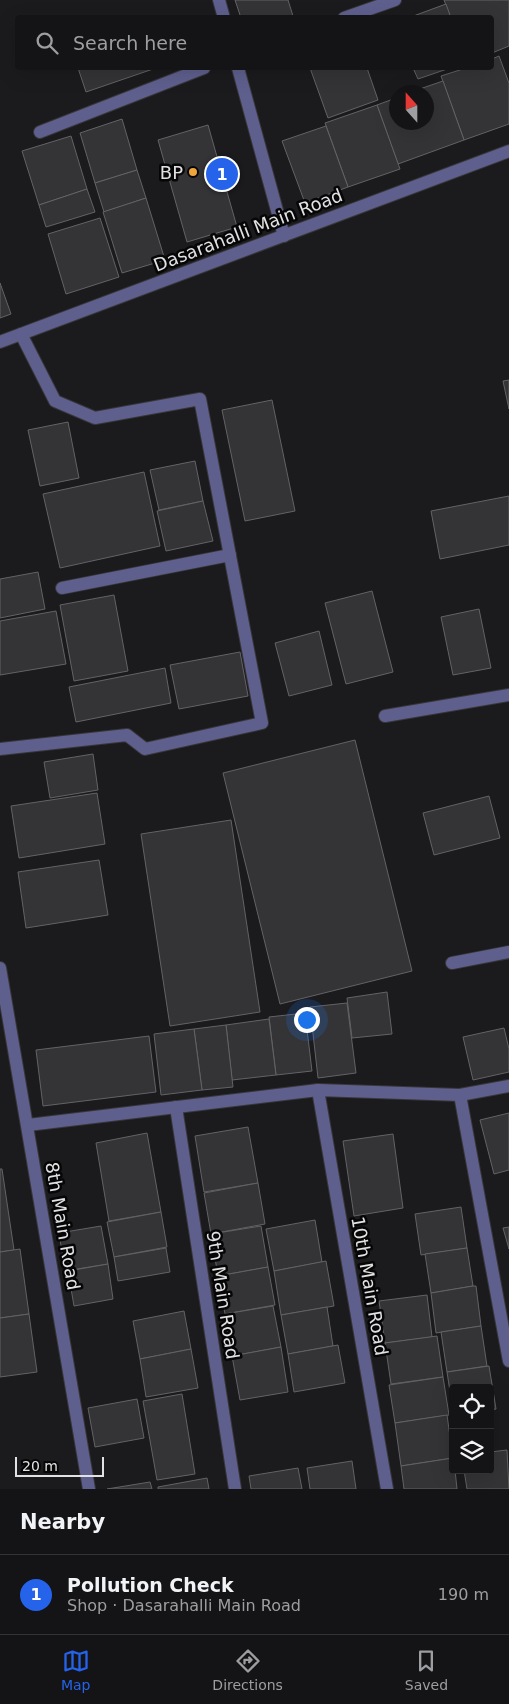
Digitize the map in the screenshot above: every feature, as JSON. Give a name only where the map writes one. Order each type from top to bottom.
[{"type":"street","points":[[219,0],[223,15]]},
{"type":"street","points":[[352,15],[395,0]]},
{"type":"street","points":[[40,132],[199,70]]},
{"type":"street","points":[[239,70],[284,236]]},
{"type":"street","name":"Dasarahalli Main Road","points":[[0,342],[509,151]]},
{"type":"street","points":[[0,749],[127,735],[145,750],[262,723],[200,400],[95,418],[55,401],[21,334]]},
{"type":"street","points":[[62,588],[230,555]]},
{"type":"street","points":[[385,716],[509,695]]},
{"type":"street","points":[[452,963],[509,952]]},
{"type":"street","name":"8th Main Road","points":[[0,968],[89,1489]]},
{"type":"street","points":[[28,1125],[318,1090],[460,1095],[509,1086]]},
{"type":"street","name":"10th Main Road","points":[[318,1090],[387,1489]]},
{"type":"street","points":[[460,1095],[509,1361]]},
{"type":"street","name":"9th Main Road","points":[[176,1107],[236,1489]]},
{"type":"building","points":[[235,0],[288,0],[293,15],[240,15]]},
{"type":"building","points":[[444,0],[509,0],[509,46],[494,52],[494,15],[450,15]]},
{"type":"building","points":[[446,4],[450,15],[416,15]]},
{"type":"building","points":[[499,56],[509,83],[509,124],[464,140],[441,76],[460,70],[494,70],[494,58]]},
{"type":"building","points":[[79,70],[150,70],[86,92]]},
{"type":"building","points":[[311,70],[368,70],[378,100],[328,118]]},
{"type":"building","points":[[414,70],[444,70],[418,79]]},
{"type":"building","points":[[443,81],[464,140],[398,164],[377,105],[389,101],[389,130],[434,130],[434,85],[431,85]]},
{"type":"building","points":[[377,105],[400,169],[348,187],[325,123]]},
{"type":"building","points":[[122,119],[137,170],[95,183],[80,133]]},
{"type":"building","points":[[208,125],[237,227],[187,242],[158,140]]},
{"type":"building","points":[[326,126],[348,187],[305,203],[282,141]]},
{"type":"building","points":[[71,136],[87,189],[39,205],[22,151]]},
{"type":"building","points":[[137,170],[146,198],[104,212],[95,183]]},
{"type":"building","points":[[87,189],[95,212],[46,227],[39,205]]},
{"type":"building","points":[[146,198],[165,260],[122,273],[103,212]]},
{"type":"building","points":[[100,218],[119,277],[66,294],[48,234]]},
{"type":"building","points":[[0,283],[11,314],[0,318]]},
{"type":"building","points":[[509,380],[509,409],[503,381]]},
{"type":"building","points":[[272,400],[295,511],[245,521],[222,410]]},
{"type":"building","points":[[68,422],[79,478],[40,486],[28,430]]},
{"type":"building","points":[[195,461],[203,501],[159,510],[150,470]]},
{"type":"building","points":[[144,472],[160,546],[60,568],[43,494]]},
{"type":"building","points":[[509,496],[509,545],[440,559],[431,511]]},
{"type":"building","points":[[203,501],[213,541],[166,551],[157,511]]},
{"type":"building","points":[[38,572],[45,609],[0,618],[0,579]]},
{"type":"building","points":[[372,591],[393,672],[346,684],[325,603]]},
{"type":"building","points":[[114,595],[128,671],[74,681],[60,605]]},
{"type":"building","points":[[479,609],[491,668],[453,675],[441,617]]},
{"type":"building","points":[[56,611],[66,664],[0,675],[0,621]]},
{"type":"building","points":[[319,631],[332,685],[289,696],[275,643]]},
{"type":"building","points":[[240,652],[248,696],[179,709],[170,665]]},
{"type":"building","points":[[165,668],[171,703],[76,722],[69,687]]},
{"type":"building","points":[[355,740],[412,971],[280,1004],[223,773]]},
{"type":"building","points":[[93,754],[98,790],[50,798],[44,762]]},
{"type":"building","points":[[97,793],[105,844],[19,858],[11,806]]},
{"type":"building","points":[[489,796],[500,838],[434,855],[423,813]]},
{"type":"building","points":[[231,820],[260,1012],[170,1026],[141,834]]},
{"type":"building","points":[[99,860],[108,915],[26,928],[18,872]]},
{"type":"building","points":[[387,992],[392,1034],[352,1038],[347,998]]},
{"type":"building","points":[[347,1003],[356,1073],[318,1078],[310,1007]]},
{"type":"building","points":[[305,1013],[312,1071],[276,1075],[269,1017]]},
{"type":"building","points":[[269,1019],[276,1075],[232,1080],[226,1025]]},
{"type":"building","points":[[226,1025],[233,1087],[202,1090],[194,1029]]},
{"type":"building","points":[[504,1028],[509,1049],[509,1072],[473,1080],[463,1037]]},
{"type":"building","points":[[194,1029],[202,1090],[161,1095],[154,1034]]},
{"type":"building","points":[[149,1036],[156,1092],[43,1106],[36,1050]]},
{"type":"building","points":[[509,1113],[509,1170],[494,1174],[480,1120]]},
{"type":"building","points":[[248,1127],[258,1183],[204,1192],[195,1136]]},
{"type":"building","points":[[147,1133],[161,1212],[109,1221],[96,1143]]},
{"type":"building","points":[[393,1134],[403,1208],[354,1216],[343,1141]]},
{"type":"building","points":[[0,1169],[2,1169],[14,1250],[0,1252]]},
{"type":"building","points":[[258,1183],[265,1224],[211,1234],[204,1193]]},
{"type":"building","points":[[461,1207],[467,1248],[421,1255],[415,1214]]},
{"type":"building","points":[[161,1212],[167,1247],[114,1257],[107,1222]]},
{"type":"building","points":[[315,1220],[322,1262],[274,1271],[266,1229]]},
{"type":"building","points":[[101,1226],[108,1264],[65,1271],[59,1233]]},
{"type":"building","points":[[261,1226],[268,1267],[218,1276],[211,1234]]},
{"type":"building","points":[[509,1227],[509,1249],[503,1228]]},
{"type":"building","points":[[166,1248],[170,1272],[118,1281],[114,1257]]},
{"type":"building","points":[[467,1248],[473,1286],[431,1293],[425,1254]]},
{"type":"building","points":[[20,1249],[29,1314],[0,1318],[0,1252]]},
{"type":"building","points":[[326,1261],[334,1306],[281,1315],[274,1271]]},
{"type":"building","points":[[108,1264],[113,1299],[74,1306],[68,1271]]},
{"type":"building","points":[[268,1267],[275,1305],[225,1314],[218,1276]]},
{"type":"building","points":[[476,1286],[481,1326],[436,1333],[431,1293]]},
{"type":"building","points":[[427,1295],[432,1337],[385,1343],[379,1301]]},
{"type":"building","points":[[273,1306],[281,1347],[232,1356],[225,1314]]},
{"type":"building","points":[[327,1307],[333,1346],[288,1354],[281,1315]]},
{"type":"building","points":[[184,1311],[191,1349],[140,1359],[133,1321]]},
{"type":"building","points":[[29,1314],[37,1372],[0,1377],[0,1318]]},
{"type":"building","points":[[481,1326],[487,1366],[447,1372],[441,1332]]},
{"type":"building","points":[[437,1336],[443,1377],[391,1384],[385,1343]]},
{"type":"building","points":[[338,1345],[345,1383],[294,1392],[288,1354]]},
{"type":"building","points":[[281,1347],[288,1392],[240,1400],[232,1356]]},
{"type":"building","points":[[191,1349],[198,1388],[146,1397],[140,1359]]},
{"type":"building","points":[[489,1366],[492,1384],[449,1385],[447,1372]]},
{"type":"building","points":[[443,1377],[449,1415],[395,1423],[389,1385]]},
{"type":"building","points":[[182,1394],[195,1474],[157,1480],[143,1401]]},
{"type":"building","points":[[137,1399],[144,1438],[95,1447],[88,1408]]},
{"type":"building","points":[[447,1415],[449,1459],[401,1466],[395,1423]]},
{"type":"building","points":[[507,1450],[509,1489],[467,1489],[465,1474],[494,1474],[494,1452]]},
{"type":"building","points":[[449,1459],[449,1474],[455,1474],[457,1489],[404,1489],[401,1466]]},
{"type":"building","points":[[352,1461],[356,1489],[310,1489],[307,1468]]},
{"type":"building","points":[[298,1468],[302,1489],[251,1489],[249,1476]]},
{"type":"building","points":[[207,1478],[209,1489],[158,1489],[158,1487]]},
{"type":"building","points":[[150,1482],[152,1489],[107,1489]]},
{"type":"place","name":"BP","points":[[193,172]]},
{"type":"place","name":"Pollution Check","points":[[222,174]]}]
